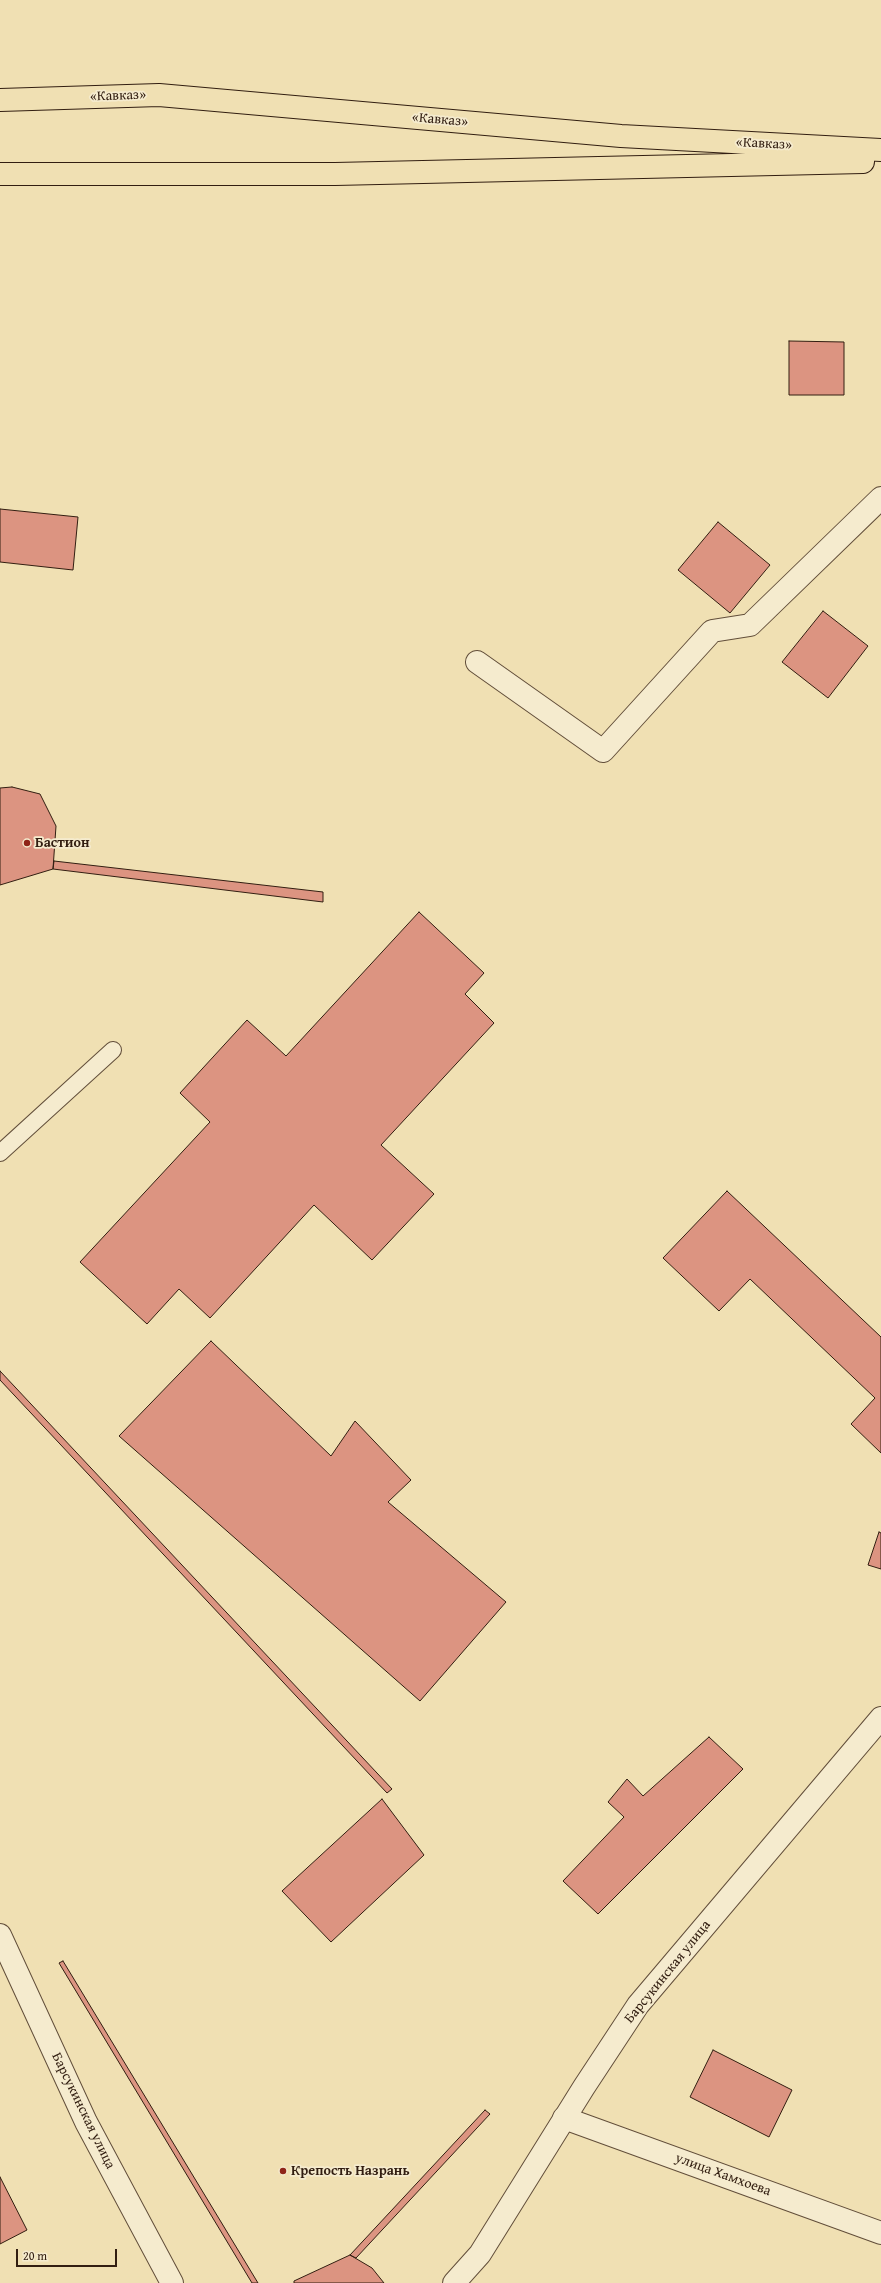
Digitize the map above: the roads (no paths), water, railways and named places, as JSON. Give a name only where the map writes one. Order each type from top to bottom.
[{"type":"highway","name":"«Кавказ»","points":[[0,100],[158,95],[621,136],[881,150]]},
{"type":"highway","name":"«Кавказ»","points":[[0,174],[343,174],[881,162]]},
{"type":"street","points":[[477,662],[603,751],[712,631],[750,625],[881,498]]},
{"type":"street","name":"Барсукинская улица","points":[[454,2283],[480,2254],[564,2118],[638,2006],[881,1718]]},
{"type":"street","name":"Барсукинская улица","points":[[0,1935],[86,2122],[172,2283]]},
{"type":"street","name":"улица Хамхоева","points":[[564,2118],[881,2233]]},
{"type":"lane","points":[[0,1153],[113,1050]]},
{"type":"place","name":"Бастион","points":[[27,843]]},
{"type":"place","name":"Крепость Назрань","points":[[283,2171]]}]
